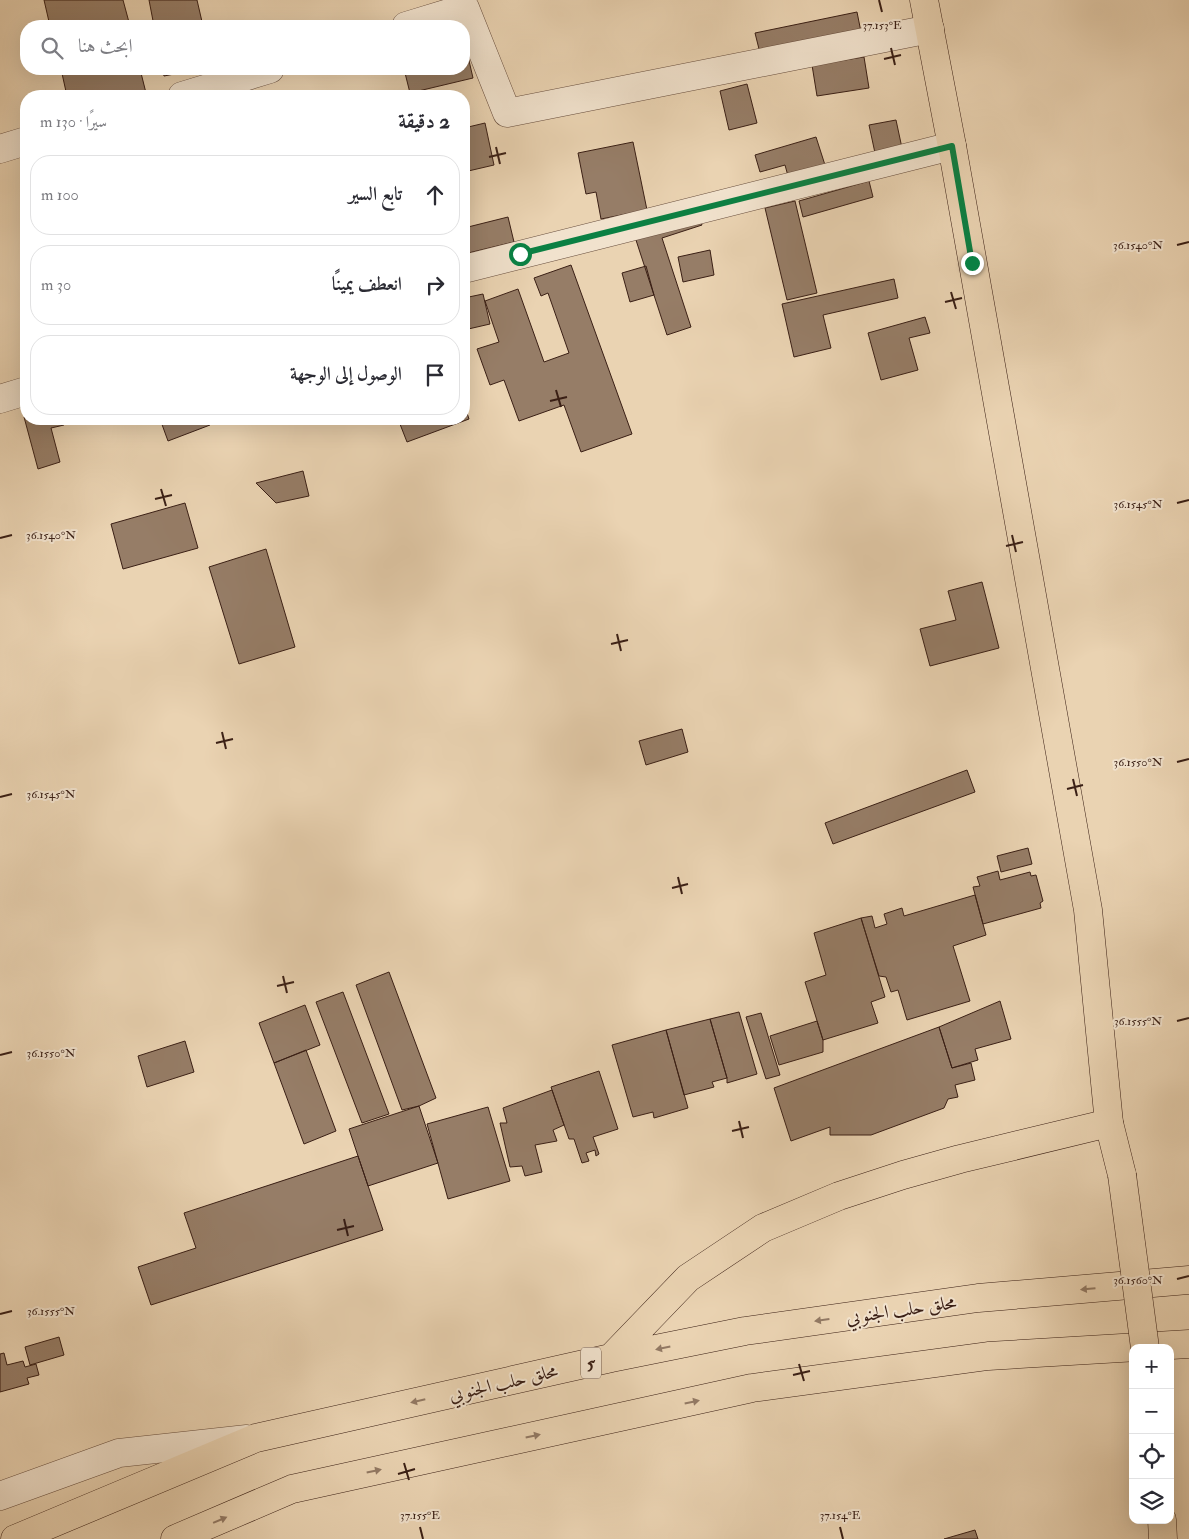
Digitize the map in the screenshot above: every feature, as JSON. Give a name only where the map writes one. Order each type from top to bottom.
[{"type":"main road","points":[[924,0],[952,146],[1088,910],[1109,1123],[1122,1176],[1144,1344]]},
{"type":"main road","points":[[611,1358],[688,1278],[763,1228],[839,1196],[903,1175],[960,1159],[1109,1123]]},
{"type":"main road","name":"محلق حلب الجنوبي","points":[[15,1539],[256,1438],[611,1358],[745,1331],[978,1298],[1189,1280]]},
{"type":"main road","points":[[175,1539],[292,1489],[752,1388],[988,1356],[1189,1344]]},
{"type":"main road","points":[[1162,1524],[1163,1539]]},
{"type":"street","points":[[426,20],[465,8],[470,20]]},
{"type":"street","points":[[470,20],[507,112],[930,30]]},
{"type":"street","points":[[202,90],[250,75]]},
{"type":"street","points":[[0,149],[20,143]]},
{"type":"street","points":[[470,267],[952,146]]},
{"type":"street","points":[[0,399],[20,393]]},
{"type":"street","points":[[0,1496],[119,1453],[256,1438]]},
{"type":"building","points":[[44,0],[123,0],[128,20],[49,20]]},
{"type":"building","points":[[149,0],[197,0],[202,20],[153,20]]},
{"type":"building","points":[[857,12],[861,32],[760,53],[755,33]]},
{"type":"building","points":[[864,57],[869,88],[817,96],[812,65]]},
{"type":"building","points":[[470,65],[473,78],[423,90],[409,90],[406,75],[470,75]]},
{"type":"building","points":[[62,75],[142,75],[145,90],[66,90]]},
{"type":"building","points":[[747,84],[757,123],[729,130],[720,91]]},
{"type":"building","points":[[896,120],[902,148],[875,153],[869,125]]},
{"type":"building","points":[[485,123],[494,165],[470,171],[470,127]]},
{"type":"building","points":[[816,137],[825,165],[788,176],[785,165],[760,172],[755,155]]},
{"type":"building","points":[[633,142],[647,210],[601,219],[596,192],[586,194],[578,153]]},
{"type":"building","points":[[869,181],[873,197],[803,217],[799,201]]},
{"type":"building","points":[[795,201],[817,293],[787,300],[765,208]]},
{"type":"building","points":[[508,217],[514,242],[470,253],[470,226]]},
{"type":"building","points":[[699,217],[702,225],[662,238],[691,327],[667,335],[635,237]]},
{"type":"building","points":[[710,250],[714,275],[683,282],[678,257]]},
{"type":"building","points":[[571,265],[632,434],[581,452],[564,405],[519,421],[504,380],[490,385],[477,349],[499,342],[485,301],[518,289],[544,362],[569,353],[548,293],[541,296],[534,278]]},
{"type":"building","points":[[646,266],[654,295],[630,302],[622,273]]},
{"type":"building","points":[[894,279],[898,298],[823,315],[831,348],[794,357],[782,304]]},
{"type":"building","points":[[483,294],[490,324],[470,329],[470,297]]},
{"type":"building","points":[[925,317],[930,333],[909,338],[918,370],[881,380],[868,333]]},
{"type":"building","points":[[26,425],[64,425],[51,428],[60,462],[38,469]]},
{"type":"building","points":[[162,425],[210,425],[168,441]]},
{"type":"building","points":[[400,425],[453,425],[407,442]]},
{"type":"building","points":[[303,471],[309,496],[276,503],[256,483]]},
{"type":"building","points":[[185,503],[198,548],[123,569],[111,524]]},
{"type":"building","points":[[266,549],[295,647],[239,664],[209,567]]},
{"type":"building","points":[[982,582],[999,648],[930,666],[920,629],[956,620],[948,591]]},
{"type":"building","points":[[682,729],[688,752],[646,765],[639,741]]},
{"type":"building","points":[[967,770],[975,792],[833,844],[825,823]]},
{"type":"building","points":[[1028,848],[1032,864],[1001,872],[997,856]]},
{"type":"building","points":[[998,871],[1000,880],[1030,872],[1031,876],[1036,875],[1043,901],[1040,903],[1041,908],[983,924],[973,887],[980,886],[977,877]]},
{"type":"building","points":[[975,895],[986,935],[953,946],[970,1001],[907,1020],[898,990],[891,992],[886,977],[879,976],[861,918],[872,916],[875,928],[887,924],[884,914],[902,908],[904,916]]},
{"type":"building","points":[[861,918],[885,997],[871,1002],[878,1023],[823,1040],[805,982],[826,975],[814,933]]},
{"type":"building","points":[[389,972],[436,1098],[419,1106],[402,1110],[356,985]]},
{"type":"building","points":[[343,992],[389,1114],[362,1123],[316,1002]]},
{"type":"building","points":[[1000,1001],[1011,1039],[975,1049],[978,1060],[952,1068],[939,1027]]},
{"type":"building","points":[[305,1005],[320,1045],[274,1063],[259,1023]]},
{"type":"building","points":[[739,1012],[757,1074],[727,1083],[710,1019]]},
{"type":"building","points":[[761,1013],[780,1075],[766,1079],[746,1017]]},
{"type":"building","points":[[710,1019],[727,1078],[712,1082],[714,1087],[684,1095],[666,1030]]},
{"type":"building","points":[[817,1021],[823,1040],[823,1052],[779,1065],[770,1036]]},
{"type":"building","points":[[939,1027],[952,1068],[971,1063],[975,1080],[955,1085],[958,1097],[948,1099],[944,1108],[871,1135],[830,1135],[830,1127],[791,1141],[774,1088]]},
{"type":"building","points":[[666,1030],[688,1108],[654,1118],[653,1112],[633,1117],[612,1045]]},
{"type":"building","points":[[185,1041],[194,1072],[147,1087],[138,1056]]},
{"type":"building","points":[[306,1050],[336,1131],[304,1144],[274,1063]]},
{"type":"building","points":[[599,1071],[618,1129],[593,1137],[599,1154],[596,1156],[595,1150],[586,1153],[589,1161],[582,1163],[574,1139],[569,1139],[551,1087]]},
{"type":"building","points":[[552,1090],[564,1125],[553,1130],[557,1141],[535,1145],[542,1172],[525,1176],[522,1166],[510,1167],[500,1123],[507,1123],[503,1108]]},
{"type":"building","points":[[419,1106],[438,1163],[368,1186],[349,1129]]},
{"type":"building","points":[[488,1107],[510,1181],[448,1199],[427,1124]]},
{"type":"building","points":[[358,1156],[383,1230],[151,1305],[138,1267],[196,1248],[184,1213]]},
{"type":"building","points":[[59,1337],[64,1355],[30,1365],[25,1347]]},
{"type":"building","points":[[4,1353],[7,1365],[23,1361],[25,1367],[36,1364],[39,1375],[27,1378],[29,1384],[0,1392],[0,1354]]},
{"type":"building","points":[[975,1530],[978,1539],[944,1539]]},
{"type":"route","points":[[520,254],[952,146],[972,263]]}]
